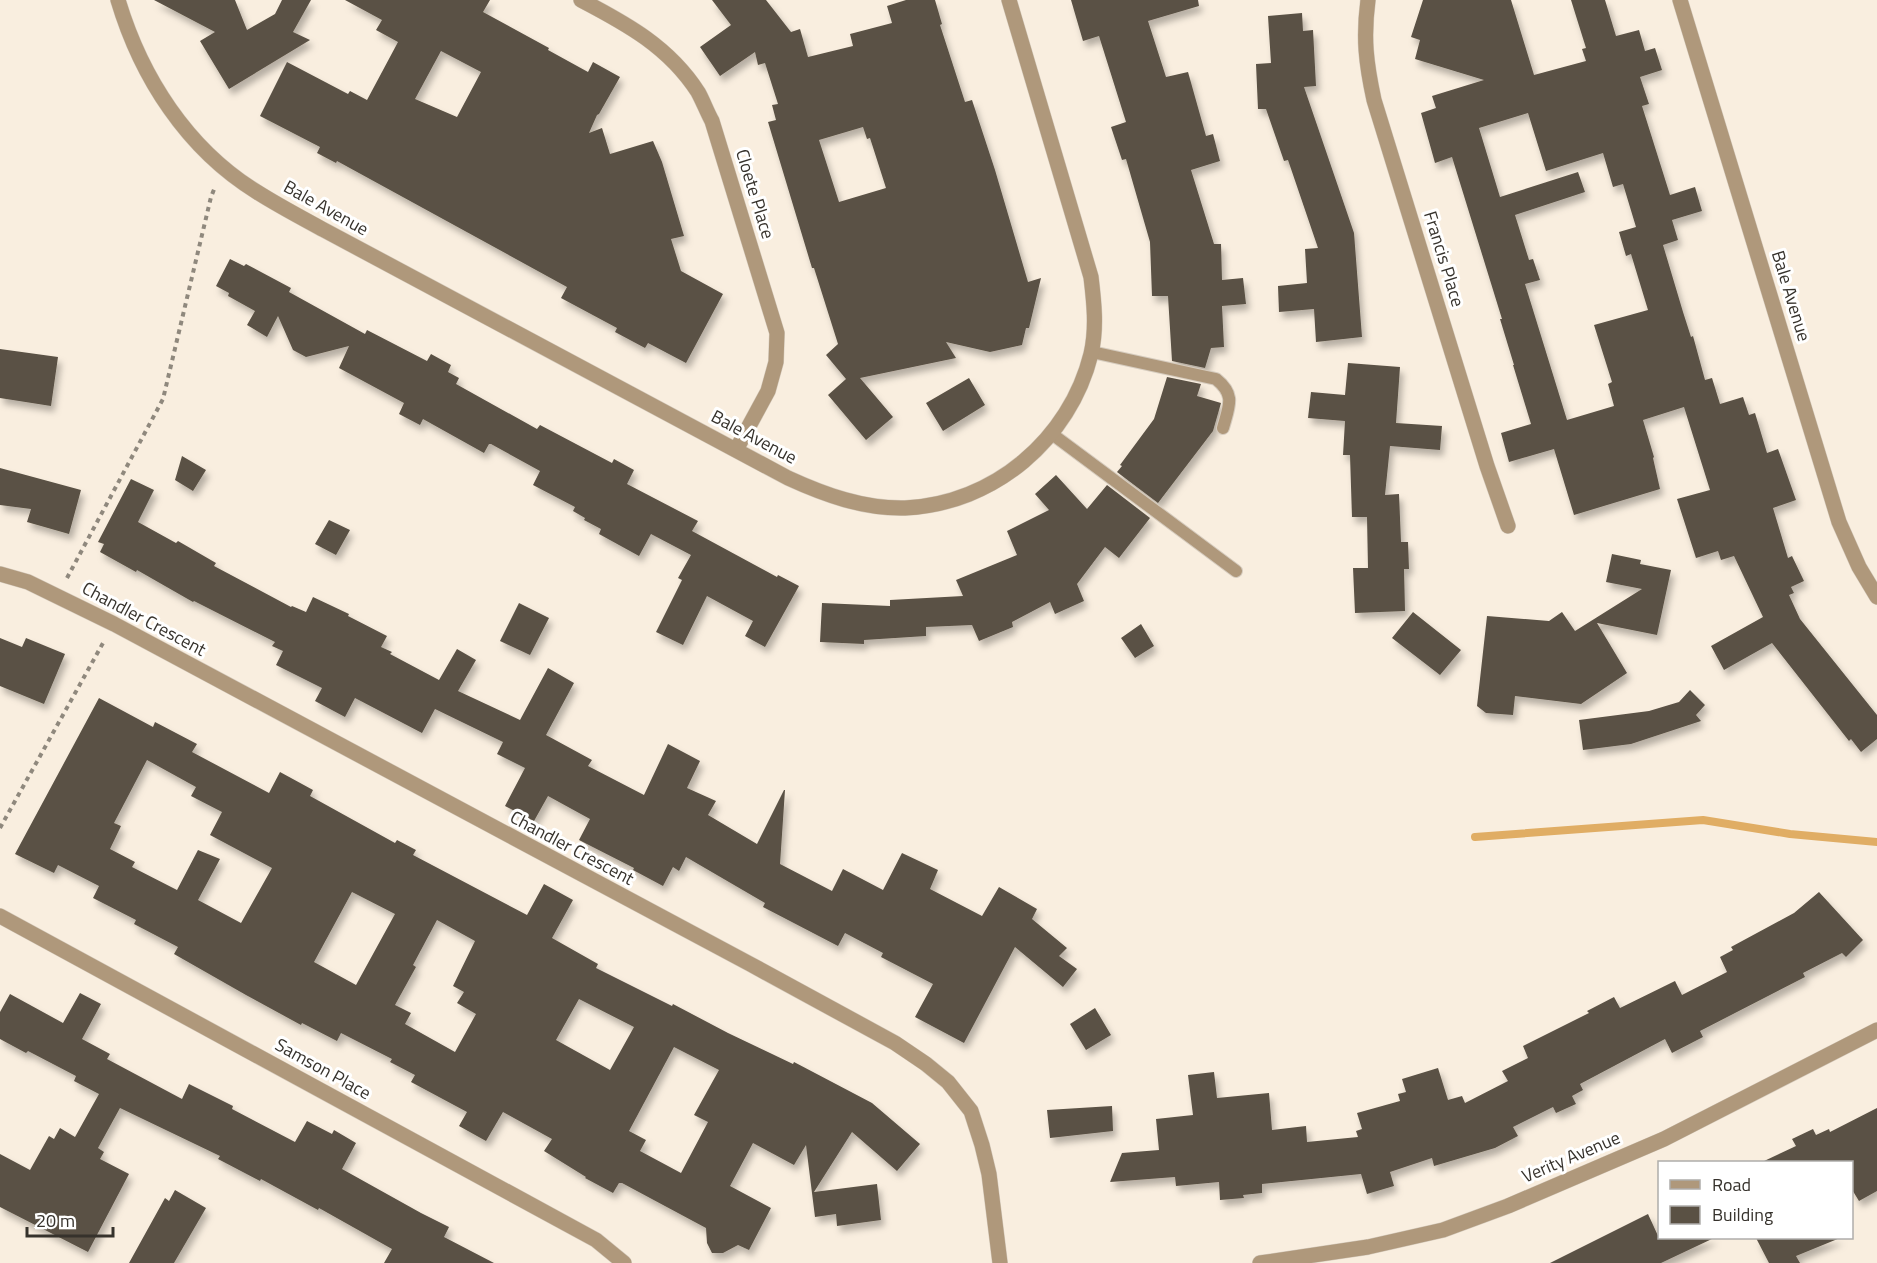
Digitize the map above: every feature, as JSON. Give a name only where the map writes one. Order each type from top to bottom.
[{"type":"street","name":"Bale Avenue","points":[[118,0],[127,30],[145,70],[170,110],[191,136],[223,167],[255,191],[324,231],[788,478],[847,501],[905,508],[936,505],[962,498],[992,484],[1024,463],[1052,434],[1068,411],[1083,383],[1092,352],[1095,309],[1091,277],[1009,0]]},
{"type":"street","name":"Cloete Place","points":[[581,0],[618,19],[656,45],[682,71],[699,94],[712,122],[777,333],[776,362],[768,391],[736,450]]},
{"type":"street","name":"Francis Place","points":[[1368,0],[1365,25],[1366,63],[1374,100],[1487,466],[1508,526]]},
{"type":"street","name":"Bale Avenue","points":[[1680,0],[1839,522],[1859,567],[1877,597]]},
{"type":"street","name":"Chandler Crescent","points":[[0,574],[28,582],[114,624],[750,964],[895,1043],[926,1064],[948,1082],[970,1111],[989,1174],[1000,1263]]},
{"type":"street","name":"Samson Place","points":[[0,916],[596,1240],[624,1263]]},
{"type":"street","name":"Verity Avenue","points":[[1260,1263],[1368,1247],[1443,1230],[1497,1210],[1664,1139],[1877,1029]]},
{"type":"lane","points":[[1092,352],[1216,379],[1225,386],[1230,394],[1223,428]]},
{"type":"lane","points":[[1052,434],[1236,571]]},
{"type":"path","points":[[57,596],[163,399],[211,197]]},
{"type":"path","points":[[0,828],[114,624]]},
{"type":"building","points":[[154,0],[235,0],[247,30],[275,14],[282,0],[311,0],[293,32],[310,40],[229,89],[200,41],[215,32]]},
{"type":"building","points":[[345,0],[490,0],[483,12],[588,72],[593,62],[620,77],[589,133],[602,128],[610,154],[653,141],[662,162],[684,236],[671,239],[681,271],[723,294],[686,363],[648,343],[645,348],[615,332],[617,328],[561,298],[567,287],[337,161],[336,163],[317,153],[320,147],[260,116],[287,62],[348,94],[350,91],[367,100],[398,42],[376,30],[382,20]],"holes":[[[441,51],[481,72],[457,117],[415,99]]]},
{"type":"building","points":[[712,0],[766,0],[791,32],[800,29],[808,57],[853,46],[850,34],[892,23],[887,6],[906,0],[935,0],[942,24],[940,25],[965,102],[972,100],[1028,282],[1041,278],[1029,328],[1026,328],[1022,345],[990,352],[946,342],[956,358],[860,378],[893,417],[866,440],[828,395],[846,379],[826,355],[838,344],[814,268],[812,268],[768,122],[776,120],[772,105],[778,104],[765,63],[758,65],[755,52],[720,76],[700,47],[731,25]],"holes":[[[863,127],[867,139],[870,138],[886,188],[839,202],[819,140]]]},
{"type":"building","points":[[1071,0],[1198,0],[1199,6],[1148,21],[1166,77],[1188,72],[1206,136],[1213,134],[1220,161],[1191,170],[1214,244],[1221,244],[1222,280],[1243,278],[1246,304],[1222,306],[1224,347],[1211,348],[1205,368],[1172,361],[1168,296],[1152,296],[1150,242],[1126,159],[1122,160],[1111,127],[1126,122],[1099,36],[1083,41]]},
{"type":"building","points":[[1423,0],[1511,0],[1534,75],[1586,61],[1582,49],[1586,48],[1571,0],[1605,0],[1616,36],[1639,30],[1645,51],[1655,48],[1662,70],[1640,77],[1649,104],[1642,106],[1670,195],[1695,187],[1702,211],[1672,220],[1678,240],[1663,245],[1705,380],[1712,378],[1720,404],[1743,397],[1749,415],[1755,413],[1767,453],[1778,449],[1796,500],[1773,508],[1788,558],[1792,556],[1804,581],[1791,587],[1794,593],[1789,595],[1800,619],[1877,715],[1877,739],[1861,752],[1851,739],[1849,741],[1772,643],[1724,670],[1711,646],[1763,617],[1734,556],[1721,560],[1718,551],[1696,558],[1677,499],[1710,490],[1684,407],[1643,420],[1654,457],[1660,489],[1574,515],[1554,449],[1509,462],[1501,433],[1531,424],[1500,319],[1502,319],[1452,157],[1435,163],[1421,113],[1436,108],[1432,96],[1484,80],[1415,59],[1420,40],[1411,37]],"holes":[[[1528,113],[1546,171],[1603,153],[1613,187],[1623,184],[1636,227],[1619,232],[1626,256],[1631,254],[1648,310],[1594,325],[1612,382],[1608,384],[1614,406],[1567,420],[1525,284],[1540,280],[1533,259],[1529,260],[1515,215],[1585,192],[1578,172],[1500,197],[1479,128]]]},
{"type":"building","points":[[1302,13],[1303,31],[1313,30],[1316,86],[1304,87],[1354,233],[1362,337],[1316,342],[1314,309],[1279,312],[1278,286],[1307,283],[1305,249],[1318,248],[1288,160],[1284,161],[1266,109],[1258,109],[1256,64],[1271,63],[1268,16]]},
{"type":"building","points":[[230,259],[244,266],[246,264],[291,288],[289,292],[365,334],[367,330],[427,361],[431,354],[451,365],[448,372],[459,378],[456,384],[537,429],[540,425],[612,463],[614,459],[634,470],[627,484],[698,521],[692,531],[777,577],[778,575],[799,586],[765,647],[745,636],[753,621],[707,596],[683,645],[656,632],[682,580],[678,578],[691,555],[651,534],[639,556],[599,534],[601,529],[573,511],[575,507],[533,485],[540,471],[491,444],[484,453],[423,419],[420,425],[399,414],[404,403],[339,368],[349,346],[306,357],[293,350],[278,316],[267,337],[247,325],[255,311],[228,296],[229,293],[216,286]]},
{"type":"building","points":[[0,349],[58,357],[51,406],[0,398]]},
{"type":"building","points":[[1348,363],[1400,367],[1396,423],[1442,426],[1440,450],[1390,446],[1385,495],[1399,494],[1401,542],[1408,542],[1409,569],[1404,569],[1405,611],[1355,613],[1353,568],[1368,568],[1367,517],[1352,517],[1350,455],[1343,455],[1345,421],[1308,418],[1311,392],[1345,395]]},
{"type":"building","points":[[1167,377],[1201,384],[1197,396],[1221,403],[1213,431],[1158,503],[1117,472],[1154,419]]},
{"type":"building","points":[[969,378],[985,405],[943,431],[926,403]]},
{"type":"building","points":[[182,456],[206,470],[193,491],[175,480]]},
{"type":"building","points":[[0,468],[81,490],[69,534],[27,522],[31,509],[0,505]]},
{"type":"building","points":[[1056,475],[1087,509],[1107,485],[1150,518],[1119,558],[1105,547],[1077,584],[1084,601],[1055,614],[1050,602],[1012,622],[1013,627],[979,641],[972,625],[926,627],[926,636],[864,640],[864,644],[820,642],[822,603],[890,606],[890,600],[963,596],[956,580],[1017,555],[1007,531],[1049,510],[1035,494]]},
{"type":"building","points":[[131,479],[154,490],[138,522],[176,543],[178,541],[216,563],[214,566],[291,607],[306,612],[313,597],[349,614],[348,616],[387,636],[381,647],[392,652],[390,654],[439,680],[457,649],[476,660],[458,691],[520,720],[548,668],[574,683],[546,735],[592,760],[588,766],[644,795],[668,744],[700,761],[687,788],[716,801],[708,815],[757,844],[785,790],[780,864],[832,891],[843,869],[883,890],[902,853],[938,870],[930,889],[982,916],[999,887],[1037,909],[1032,919],[1067,948],[1059,956],[1077,969],[1063,987],[1015,947],[964,1043],[915,1017],[933,984],[881,957],[883,953],[845,933],[838,946],[763,907],[765,903],[686,857],[679,871],[673,867],[663,886],[633,870],[634,868],[579,840],[590,819],[548,796],[534,821],[505,806],[525,768],[497,754],[503,742],[435,709],[422,733],[355,698],[345,717],[315,701],[322,688],[276,665],[283,651],[272,646],[275,642],[193,602],[100,552],[104,544],[98,542]]},
{"type":"building","points":[[329,520],[350,530],[336,555],[315,544]]},
{"type":"building","points":[[1612,554],[1641,560],[1640,564],[1671,570],[1657,635],[1597,623],[1627,673],[1581,704],[1515,696],[1513,715],[1486,713],[1477,706],[1487,616],[1549,621],[1562,612],[1575,631],[1642,589],[1606,582]]},
{"type":"building","points":[[519,603],[549,618],[530,655],[500,641]]},
{"type":"building","points":[[1413,612],[1461,650],[1440,675],[1392,638]]},
{"type":"building","points":[[1141,624],[1154,646],[1135,658],[1121,638]]},
{"type":"building","points":[[0,638],[22,647],[26,638],[65,654],[44,704],[0,686]]},
{"type":"building","points":[[1690,690],[1705,705],[1696,715],[1701,721],[1631,744],[1583,750],[1579,720],[1649,711],[1679,702]]},
{"type":"building","points":[[99,698],[153,727],[155,722],[197,744],[192,752],[269,793],[280,772],[313,790],[310,796],[395,843],[397,840],[416,850],[413,855],[527,915],[544,884],[573,900],[552,938],[598,964],[596,968],[793,1064],[794,1062],[872,1103],[920,1144],[897,1171],[852,1132],[814,1192],[877,1184],[881,1220],[837,1226],[836,1214],[815,1217],[806,1145],[794,1165],[753,1143],[730,1186],[771,1208],[749,1250],[738,1245],[723,1253],[712,1253],[707,1243],[706,1228],[622,1183],[619,1183],[613,1193],[585,1178],[544,1151],[552,1139],[503,1112],[486,1141],[459,1126],[467,1112],[411,1082],[415,1075],[390,1062],[392,1059],[341,1033],[337,1041],[302,1023],[301,1025],[174,954],[178,947],[134,924],[136,920],[93,898],[99,886],[58,865],[54,873],[15,854]],"holes":[[[147,760],[196,787],[191,796],[222,812],[210,835],[272,868],[241,923],[198,900],[220,859],[198,850],[177,890],[132,867],[135,862],[110,849],[121,826],[114,823]],[[352,892],[395,914],[356,985],[314,962]],[[437,920],[475,941],[453,986],[464,992],[457,1003],[476,1014],[455,1052],[405,1024],[411,1013],[395,1005],[416,967],[413,965]],[[579,999],[634,1027],[610,1070],[556,1040]],[[674,1047],[719,1070],[694,1115],[708,1122],[681,1173],[640,1151],[646,1140],[629,1131]]]},
{"type":"building","points":[[1819,892],[1863,940],[1846,957],[1842,953],[1803,973],[1805,977],[1700,1031],[1703,1037],[1672,1053],[1665,1039],[1580,1084],[1583,1090],[1572,1096],[1576,1104],[1556,1113],[1553,1107],[1513,1127],[1518,1136],[1495,1148],[1434,1166],[1432,1158],[1390,1172],[1394,1186],[1367,1194],[1361,1174],[1262,1184],[1262,1193],[1243,1195],[1244,1198],[1220,1200],[1219,1182],[1176,1186],[1175,1177],[1110,1182],[1122,1153],[1159,1150],[1156,1119],[1193,1115],[1188,1075],[1214,1072],[1217,1098],[1269,1093],[1272,1130],[1306,1126],[1307,1142],[1358,1137],[1356,1131],[1362,1129],[1357,1113],[1400,1101],[1398,1094],[1406,1092],[1402,1079],[1438,1068],[1448,1100],[1462,1096],[1465,1103],[1508,1081],[1502,1071],[1528,1058],[1523,1046],[1589,1013],[1587,1011],[1614,997],[1620,1008],[1675,981],[1682,995],[1727,972],[1720,957],[1733,950],[1731,947],[1794,913]]},
{"type":"building","points":[[80,993],[101,1004],[82,1039],[110,1054],[107,1059],[182,1099],[189,1084],[233,1106],[232,1109],[295,1142],[307,1121],[332,1134],[334,1130],[356,1143],[342,1169],[449,1227],[444,1237],[494,1263],[384,1263],[392,1249],[319,1208],[318,1210],[218,1159],[220,1156],[120,1108],[98,1148],[104,1152],[100,1159],[129,1174],[88,1252],[0,1207],[0,1154],[30,1170],[49,1136],[54,1139],[60,1128],[75,1137],[99,1094],[74,1081],[76,1076],[0,1039],[0,1012],[10,994],[63,1023]]},
{"type":"building","points":[[1095,1008],[1111,1035],[1086,1050],[1070,1024]]},
{"type":"building","points":[[1112,1106],[1113,1131],[1050,1138],[1047,1110]]},
{"type":"building","points":[[1877,1108],[1877,1191],[1859,1201],[1853,1191],[1853,1161],[1764,1161],[1796,1146],[1792,1139],[1813,1129],[1816,1135],[1829,1129],[1830,1132]]},
{"type":"building","points":[[175,1190],[206,1208],[174,1263],[129,1263],[165,1198],[169,1201]]},
{"type":"building","points":[[1648,1214],[1658,1239],[1712,1239],[1661,1263],[1550,1263]]},
{"type":"building","points":[[1757,1239],[1838,1239],[1796,1256],[1800,1263],[1769,1263]]},
{"type":"waterway","points":[[1475,837],[1703,820],[1790,834],[1877,842]]}]
